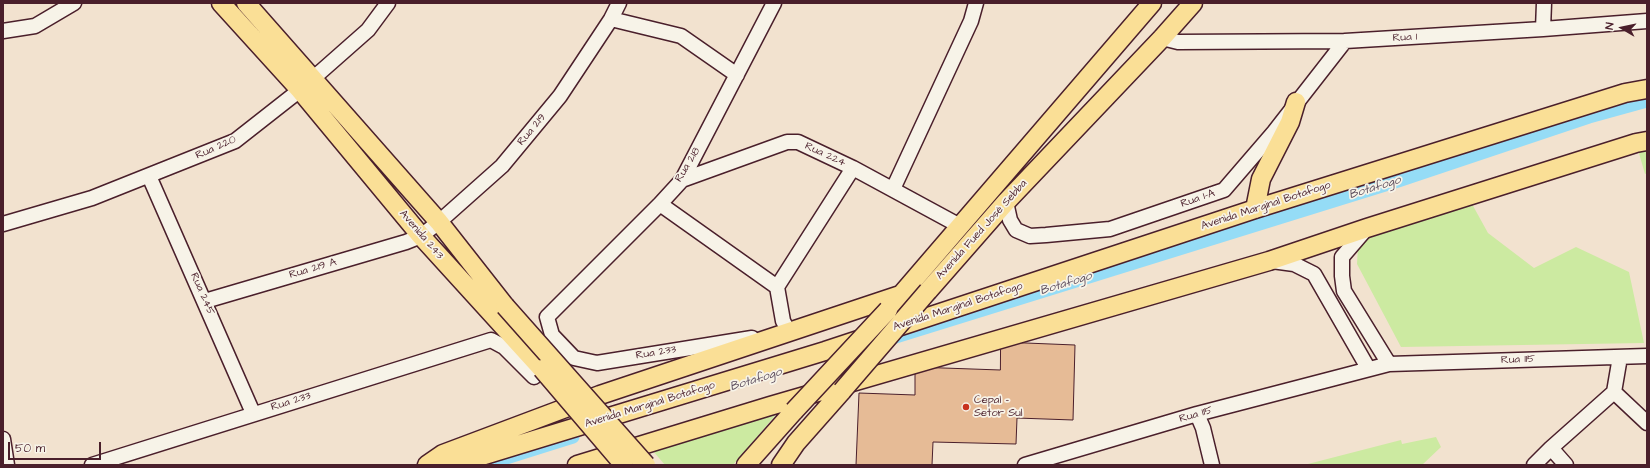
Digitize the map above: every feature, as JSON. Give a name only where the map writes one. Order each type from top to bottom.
[{"type":"main road","name":"Avenida 243","points":[[221,3],[300,90],[421,236],[538,373],[624,465]]},
{"type":"main road","name":"Avenida 243","points":[[246,3],[314,78],[439,222],[505,306],[646,465]]},
{"type":"main road","name":"Avenida Fued José Sebba","points":[[746,465],[888,310],[1152,3]]},
{"type":"main road","name":"Avenida Fued José Sebba","points":[[781,465],[796,443],[1006,202],[1162,38],[1193,3]]},
{"type":"main road","name":"Avenida Marginal Botafogo","points":[[452,465],[825,351],[1255,209],[1625,93],[1647,89]]},
{"type":"main road","points":[[1255,209],[1261,179],[1290,122],[1296,102]]},
{"type":"main road","points":[[578,465],[770,406],[1269,261],[1367,228],[1636,143],[1647,142]]},
{"type":"main road","points":[[932,287],[960,242],[964,232],[960,226]]},
{"type":"main road","points":[[427,465],[443,454],[600,395],[900,295]]},
{"type":"street","points":[[3,31],[35,26],[74,3]]},
{"type":"street","name":"Rua 220","points":[[3,224],[92,198],[235,141],[300,90],[368,30],[388,3]]},
{"type":"street","name":"Rua 219","points":[[421,236],[502,166],[560,96],[612,20],[619,3]]},
{"type":"street","name":"Rua 218","points":[[547,317],[682,180],[774,3]]},
{"type":"street","points":[[893,189],[971,21],[976,3]]},
{"type":"street","points":[[1543,29],[1544,3]]},
{"type":"street","points":[[612,20],[681,36],[737,75]]},
{"type":"street","name":"Rua 1","points":[[1162,38],[1178,42],[1345,41],[1647,21]]},
{"type":"street","name":"Rua 1-A","points":[[1006,202],[1010,220],[1016,230],[1030,236],[1110,229],[1224,190],[1274,132],[1345,41]]},
{"type":"street","name":"Rua 224","points":[[682,180],[787,142],[798,142],[853,168],[960,226]]},
{"type":"street","points":[[789,332],[783,321],[777,287],[853,168]]},
{"type":"street","name":"Rua 245","points":[[149,176],[253,413]]},
{"type":"street","points":[[660,204],[777,287]]},
{"type":"street","points":[[1367,228],[1342,257],[1344,291],[1389,364]]},
{"type":"street","name":"Rua 219 A","points":[[205,301],[406,242],[421,236]]},
{"type":"street","points":[[1269,261],[1294,264],[1314,274],[1368,368]]},
{"type":"street","name":"Rua 233","points":[[547,317],[552,335],[574,358],[597,363],[789,332]]},
{"type":"street","name":"Rua 233","points":[[92,465],[253,413],[490,340],[504,347],[538,373]]},
{"type":"street","name":"Rua 115","points":[[1025,465],[1051,462],[1197,414],[1368,368],[1389,364],[1647,356]]},
{"type":"street","points":[[1534,465],[1614,392],[1620,357]]},
{"type":"street","points":[[1614,392],[1647,423]]},
{"type":"street","points":[[1197,414],[1203,428],[1212,465]]},
{"type":"street","points":[[3,439],[7,465]]},
{"type":"street","points":[[1551,448],[1566,465]]},
{"type":"green space","points":[[1647,141],[1647,173],[1645,174],[1636,143]]},
{"type":"green space","points":[[1472,204],[1488,233],[1534,268],[1576,247],[1629,272],[1644,343],[1401,347],[1357,264],[1358,247],[1372,228]]},
{"type":"green space","points":[[785,404],[733,465],[665,465],[647,444]]},
{"type":"green space","points":[[1436,437],[1441,447],[1422,465],[1304,465],[1401,440],[1402,444]]},
{"type":"building","name":"Cepal - Setor Sul","points":[[1001,342],[1075,345],[1073,420],[1017,418],[1016,444],[933,442],[932,465],[856,465],[859,393],[915,395],[915,367],[1000,370]]},
{"type":"waterway","name":"Botafogo","points":[[886,340],[1398,181],[1589,117],[1647,101]]},
{"type":"waterway","name":"Botafogo","points":[[484,465],[573,437]]},
{"type":"place","name":"Cepal - Setor Sul","points":[[966,407]]}]
